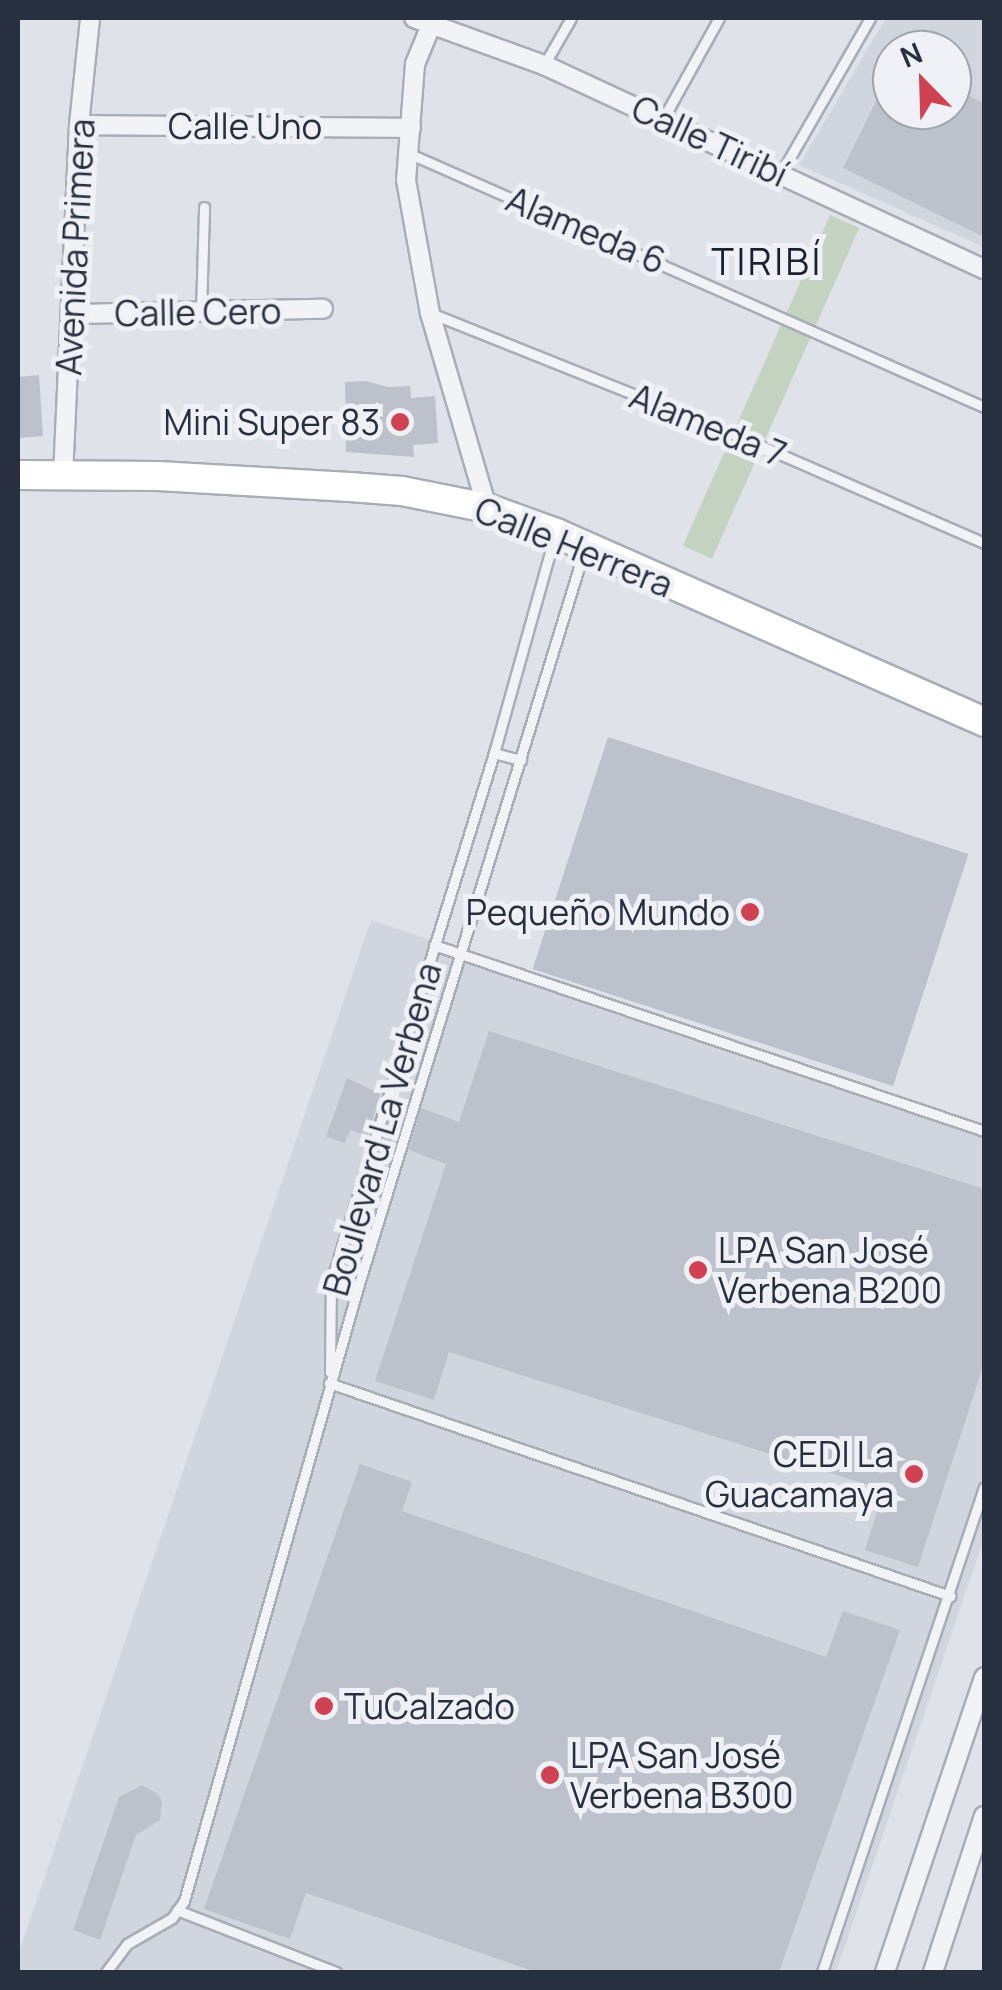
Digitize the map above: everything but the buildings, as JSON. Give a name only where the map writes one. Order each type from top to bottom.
[{"type":"street","name":"Avenida Primera","points":[[64,477],[74,314],[79,125],[90,18]]},
{"type":"street","name":"Calle Tiribí","points":[[426,19],[544,65],[984,269]]},
{"type":"street","points":[[426,19],[415,64],[406,152],[413,229],[430,313],[487,508]]},
{"type":"street","name":"Calle Uno","points":[[79,125],[411,128]]},
{"type":"street","name":"Calle Cero","points":[[74,314],[323,309]]},
{"type":"street","name":"Calle Herrera","points":[[18,475],[158,476],[350,487],[417,494],[487,508],[556,532],[984,722]]},
{"type":"street","points":[[885,1972],[984,1677]]},
{"type":"street","points":[[933,1972],[984,1816]]},
{"type":"lane","points":[[544,65],[571,18]]},
{"type":"lane","points":[[663,119],[719,18]]},
{"type":"lane","points":[[781,173],[870,18]]},
{"type":"lane","name":"Alameda 6","points":[[406,152],[984,407]]},
{"type":"lane","points":[[201,311],[204,207]]},
{"type":"lane","name":"Alameda 7","points":[[430,313],[745,438],[984,543]]},
{"type":"lane","name":"Boulevard La Verbena","points":[[330,1383],[331,1282],[494,754],[556,532]]},
{"type":"lane","name":"Boulevard La Verbena","points":[[177,1910],[184,1902],[330,1383],[585,547]]},
{"type":"lane","points":[[494,754],[521,760]]},
{"type":"lane","points":[[434,945],[984,1131]]},
{"type":"lane","points":[[330,1383],[950,1596]]},
{"type":"lane","points":[[822,1972],[984,1487]]},
{"type":"lane","points":[[106,1972],[127,1944],[177,1910],[336,1972]]},
{"type":"shaded area","points":[[886,18],[984,18],[984,247],[799,165],[872,42],[872,130],[972,130],[972,30],[879,30]]},
{"type":"shaded area","points":[[371,920],[984,1124],[984,1539],[836,1972],[18,1972],[18,1955]]},
{"type":"green space","points":[[830,215],[859,228],[712,559],[683,546]]},
{"type":"place","name":"Mini Super 83","points":[[400,422]]},
{"type":"place","name":"Pequeño Mundo","points":[[750,912]]},
{"type":"place","name":"LPA San José Verbena B200","points":[[698,1270]]},
{"type":"place","name":"CEDI La Guacamaya","points":[[914,1474]]},
{"type":"place","name":"TuCalzado","points":[[324,1706]]},
{"type":"place","name":"LPA San José Verbena B300","points":[[550,1775]]},
{"type":"district","name":"TIRIBÍ","points":[[767,261]]}]
